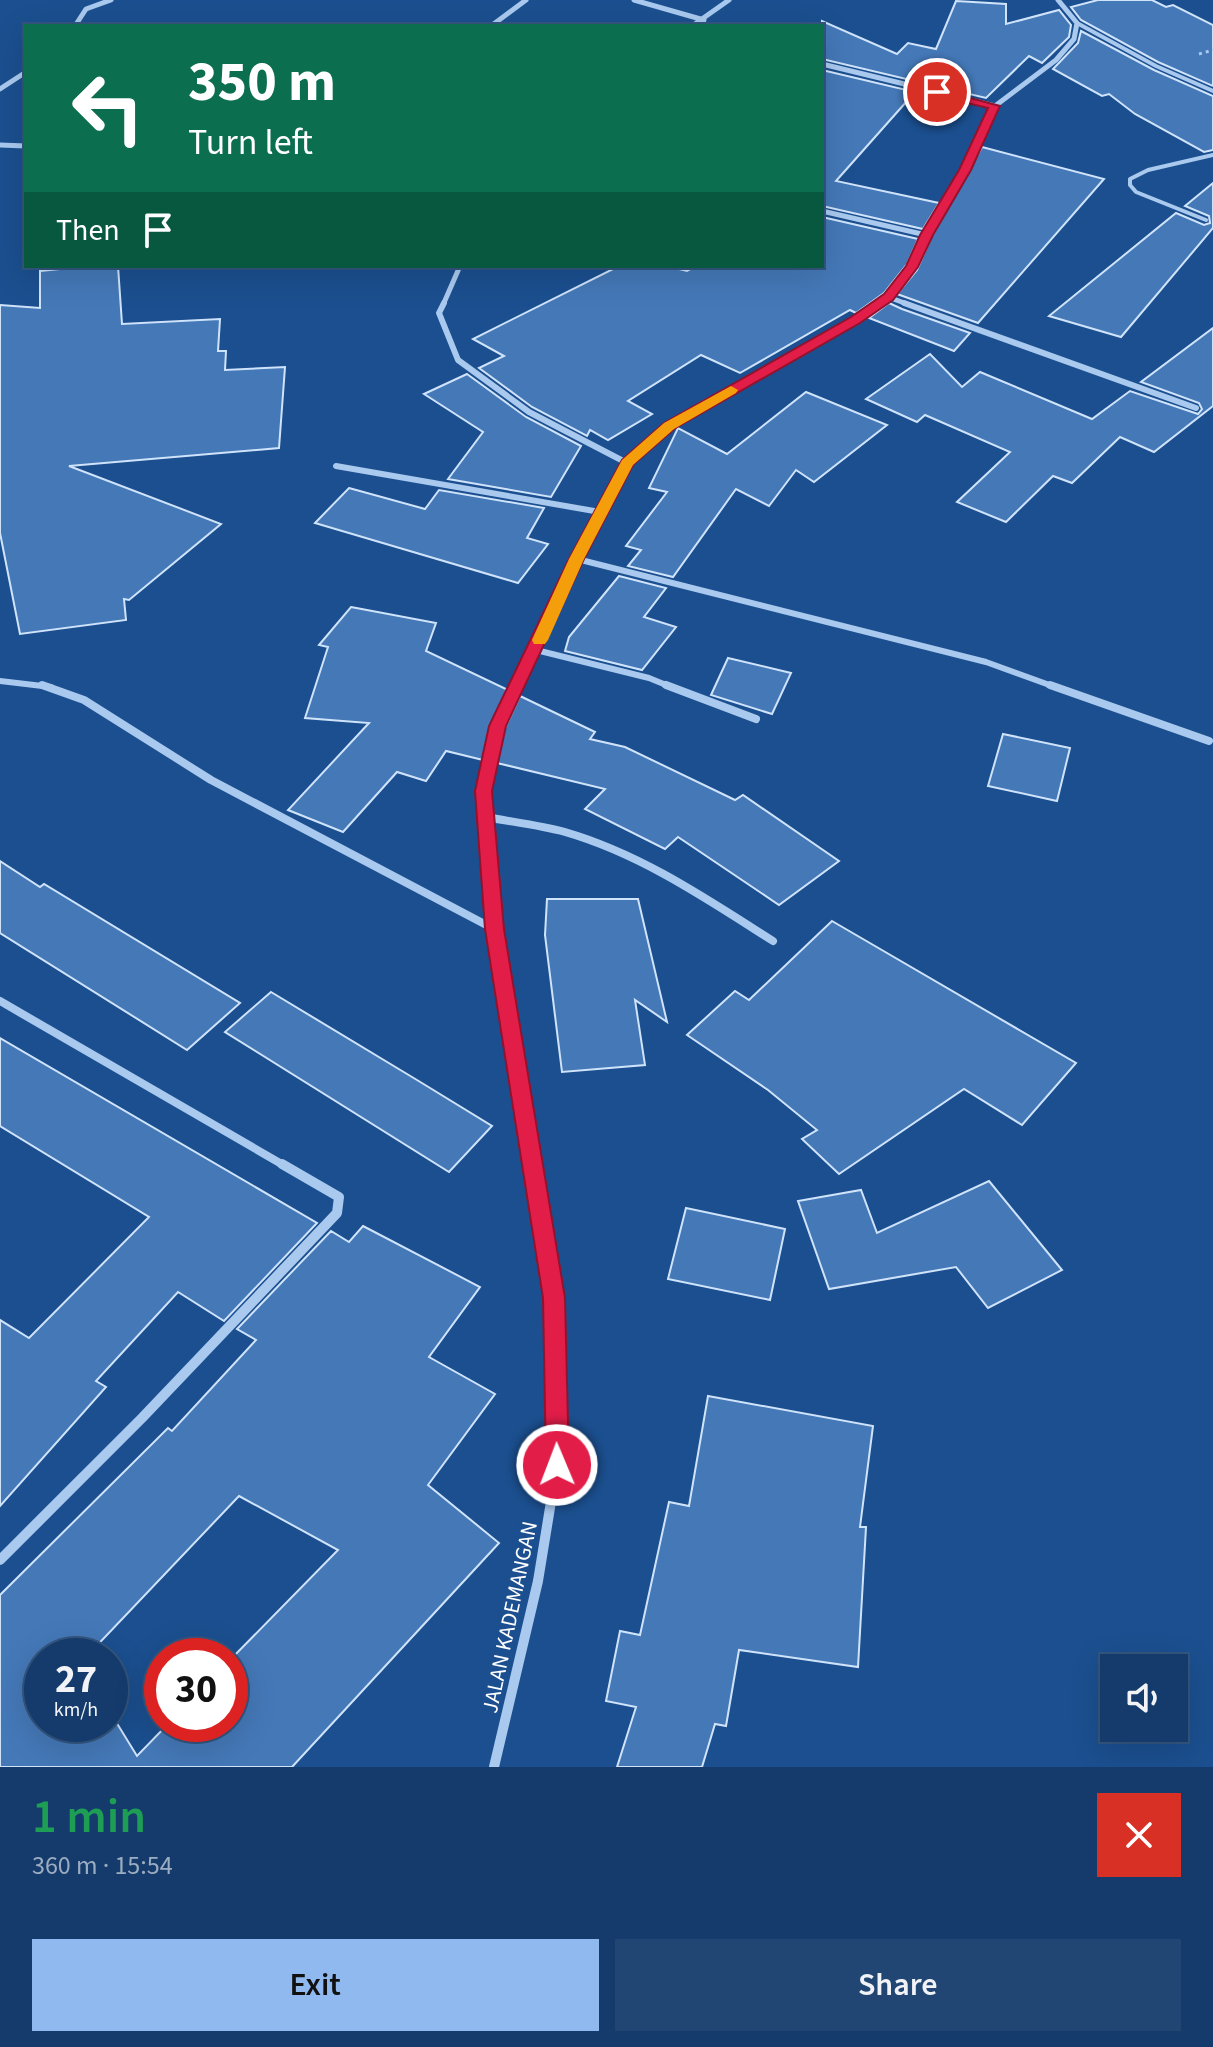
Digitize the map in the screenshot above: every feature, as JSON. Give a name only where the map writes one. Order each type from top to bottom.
[{"type":"street","points":[[76,24],[86,9],[111,0]]},
{"type":"street","points":[[494,24],[526,0]]},
{"type":"street","points":[[634,0],[704,20]]},
{"type":"street","points":[[696,24],[729,0]]},
{"type":"street","points":[[1058,0],[1077,23]]},
{"type":"street","name":"JALAN KADEMANGAN","points":[[494,1767],[538,1581],[557,1465],[554,1298],[494,929],[483,791],[498,726],[600,512],[627,463],[669,426],[856,320],[888,297],[912,267],[926,235],[965,170],[995,106],[1056,60],[1074,39],[1077,23]]},
{"type":"street","points":[[824,64],[995,106]]},
{"type":"street","points":[[0,89],[24,73]]},
{"type":"street","points":[[0,145],[24,146]]},
{"type":"street","points":[[824,211],[926,235]]},
{"type":"street","points":[[459,268],[439,313],[458,360],[529,412],[627,463]]},
{"type":"street","points":[[888,297],[1196,408]]},
{"type":"street","points":[[336,466],[600,512]]},
{"type":"street","points":[[577,559],[986,662],[1209,741]]},
{"type":"street","points":[[536,650],[649,678],[756,719]]},
{"type":"street","points":[[0,681],[47,685],[84,700],[211,780],[494,929]]},
{"type":"street","points":[[486,817],[564,832],[610,848],[661,872],[773,941]]},
{"type":"street","points":[[0,1001],[339,1197],[340,1205],[337,1213],[174,1384],[0,1560]]},
{"type":"lane","points":[[1077,23],[1156,66],[1213,91]]},
{"type":"lane","points":[[1206,220],[1136,192],[1130,179],[1148,170],[1213,155]]},
{"type":"building","points":[[1098,0],[1152,0],[1166,7],[1173,5],[1213,25],[1213,86],[1158,62],[1081,20],[1071,7]]},
{"type":"building","points":[[956,1],[1006,4],[1006,24],[1059,10],[1071,25],[1069,37],[1042,63],[1029,56],[986,98],[824,59],[822,21],[897,54],[908,43],[936,49]]},
{"type":"building","points":[[1081,31],[1154,70],[1213,96],[1213,150],[1204,152],[1135,114],[1109,94],[1102,96],[1053,69],[1078,43]]},
{"type":"building","points":[[824,70],[915,92],[836,181],[939,203],[923,229],[824,206]]},
{"type":"building","points":[[982,147],[1104,179],[978,323],[897,294],[917,270],[931,238]]},
{"type":"building","points":[[1213,183],[1213,228],[1121,337],[1049,316],[1176,213],[1204,225],[1210,223],[1209,216],[1185,206]]},
{"type":"building","points":[[824,217],[918,239],[907,264],[884,293],[856,313],[850,310],[740,373],[701,355],[628,401],[652,414],[608,440],[590,430],[587,436],[532,407],[479,368],[504,356],[473,339],[615,268],[675,268],[687,271],[692,268],[824,268]]},
{"type":"building","points":[[118,268],[122,324],[220,319],[218,351],[226,351],[225,370],[285,367],[279,448],[69,466],[221,524],[129,600],[124,599],[126,620],[20,634],[0,533],[0,305],[40,308],[40,271]]},
{"type":"building","points":[[889,303],[970,333],[954,351],[869,318]]},
{"type":"building","points":[[1213,328],[1213,406],[1154,452],[1120,437],[1072,483],[1053,476],[1006,522],[957,502],[1010,452],[925,415],[917,422],[866,399],[930,354],[962,387],[980,372],[1092,419],[1130,391],[1198,414],[1202,409],[1199,403],[1141,382]]},
{"type":"building","points":[[467,374],[526,417],[581,446],[551,497],[448,479],[483,432],[424,394]]},
{"type":"building","points":[[806,392],[887,425],[814,482],[796,470],[769,506],[736,489],[673,577],[628,566],[641,550],[626,546],[667,492],[649,488],[678,428],[727,454]]},
{"type":"building","points":[[349,488],[425,509],[439,490],[544,508],[527,538],[548,544],[518,583],[315,523]]},
{"type":"building","points":[[619,576],[666,588],[644,617],[676,627],[642,670],[565,651],[569,637]]},
{"type":"building","points":[[351,607],[436,623],[426,651],[508,690],[492,723],[483,760],[446,751],[426,781],[397,772],[343,832],[288,810],[369,723],[305,718],[328,647],[319,645]]},
{"type":"building","points":[[728,658],[791,673],[772,714],[711,695]]},
{"type":"building","points":[[520,696],[595,732],[590,739],[625,747],[735,800],[743,795],[839,861],[779,905],[678,837],[665,849],[585,809],[605,789],[497,763],[505,728]]},
{"type":"building","points":[[1003,734],[1070,748],[1057,801],[988,786]]},
{"type":"building","points":[[0,861],[40,887],[44,884],[240,1003],[187,1050],[0,933]]},
{"type":"building","points":[[547,899],[638,899],[667,1022],[635,1000],[645,1065],[562,1072],[545,935]]},
{"type":"building","points":[[832,921],[1076,1063],[1022,1125],[964,1089],[839,1174],[802,1139],[817,1130],[768,1090],[687,1035],[735,991],[749,1000]]},
{"type":"building","points":[[271,992],[492,1126],[449,1172],[225,1032]]},
{"type":"building","points":[[0,1038],[317,1223],[224,1321],[178,1292],[96,1381],[106,1387],[0,1506],[0,1320],[29,1338],[149,1217],[0,1126]]},
{"type":"building","points":[[989,1181],[1062,1270],[988,1308],[956,1267],[829,1289],[798,1201],[861,1190],[877,1233]]},
{"type":"building","points":[[686,1208],[785,1229],[770,1300],[668,1279]]},
{"type":"building","points":[[363,1226],[480,1287],[429,1357],[495,1394],[428,1485],[499,1543],[292,1767],[0,1767],[0,1595],[168,1428],[172,1431],[256,1340],[237,1329],[331,1231],[349,1242]],"holes":[[[239,1496],[338,1550],[248,1642],[248,1742],[151,1742],[137,1756],[128,1741],[24,1742],[24,1638],[104,1638]]]},
{"type":"building","points":[[708,1396],[873,1426],[860,1527],[866,1527],[858,1667],[739,1650],[726,1726],[715,1724],[702,1767],[617,1767],[636,1707],[606,1701],[620,1631],[640,1635],[669,1502],[689,1506]]},
{"type":"slow traffic","points":[[540,640],[600,512],[627,463],[669,426],[731,390]]},
{"type":"route","points":[[557,1465],[554,1298],[494,929],[483,791],[498,726],[600,512],[627,463],[669,426],[856,320],[888,297],[912,267],[926,235],[965,170],[995,106],[937,92]]}]
